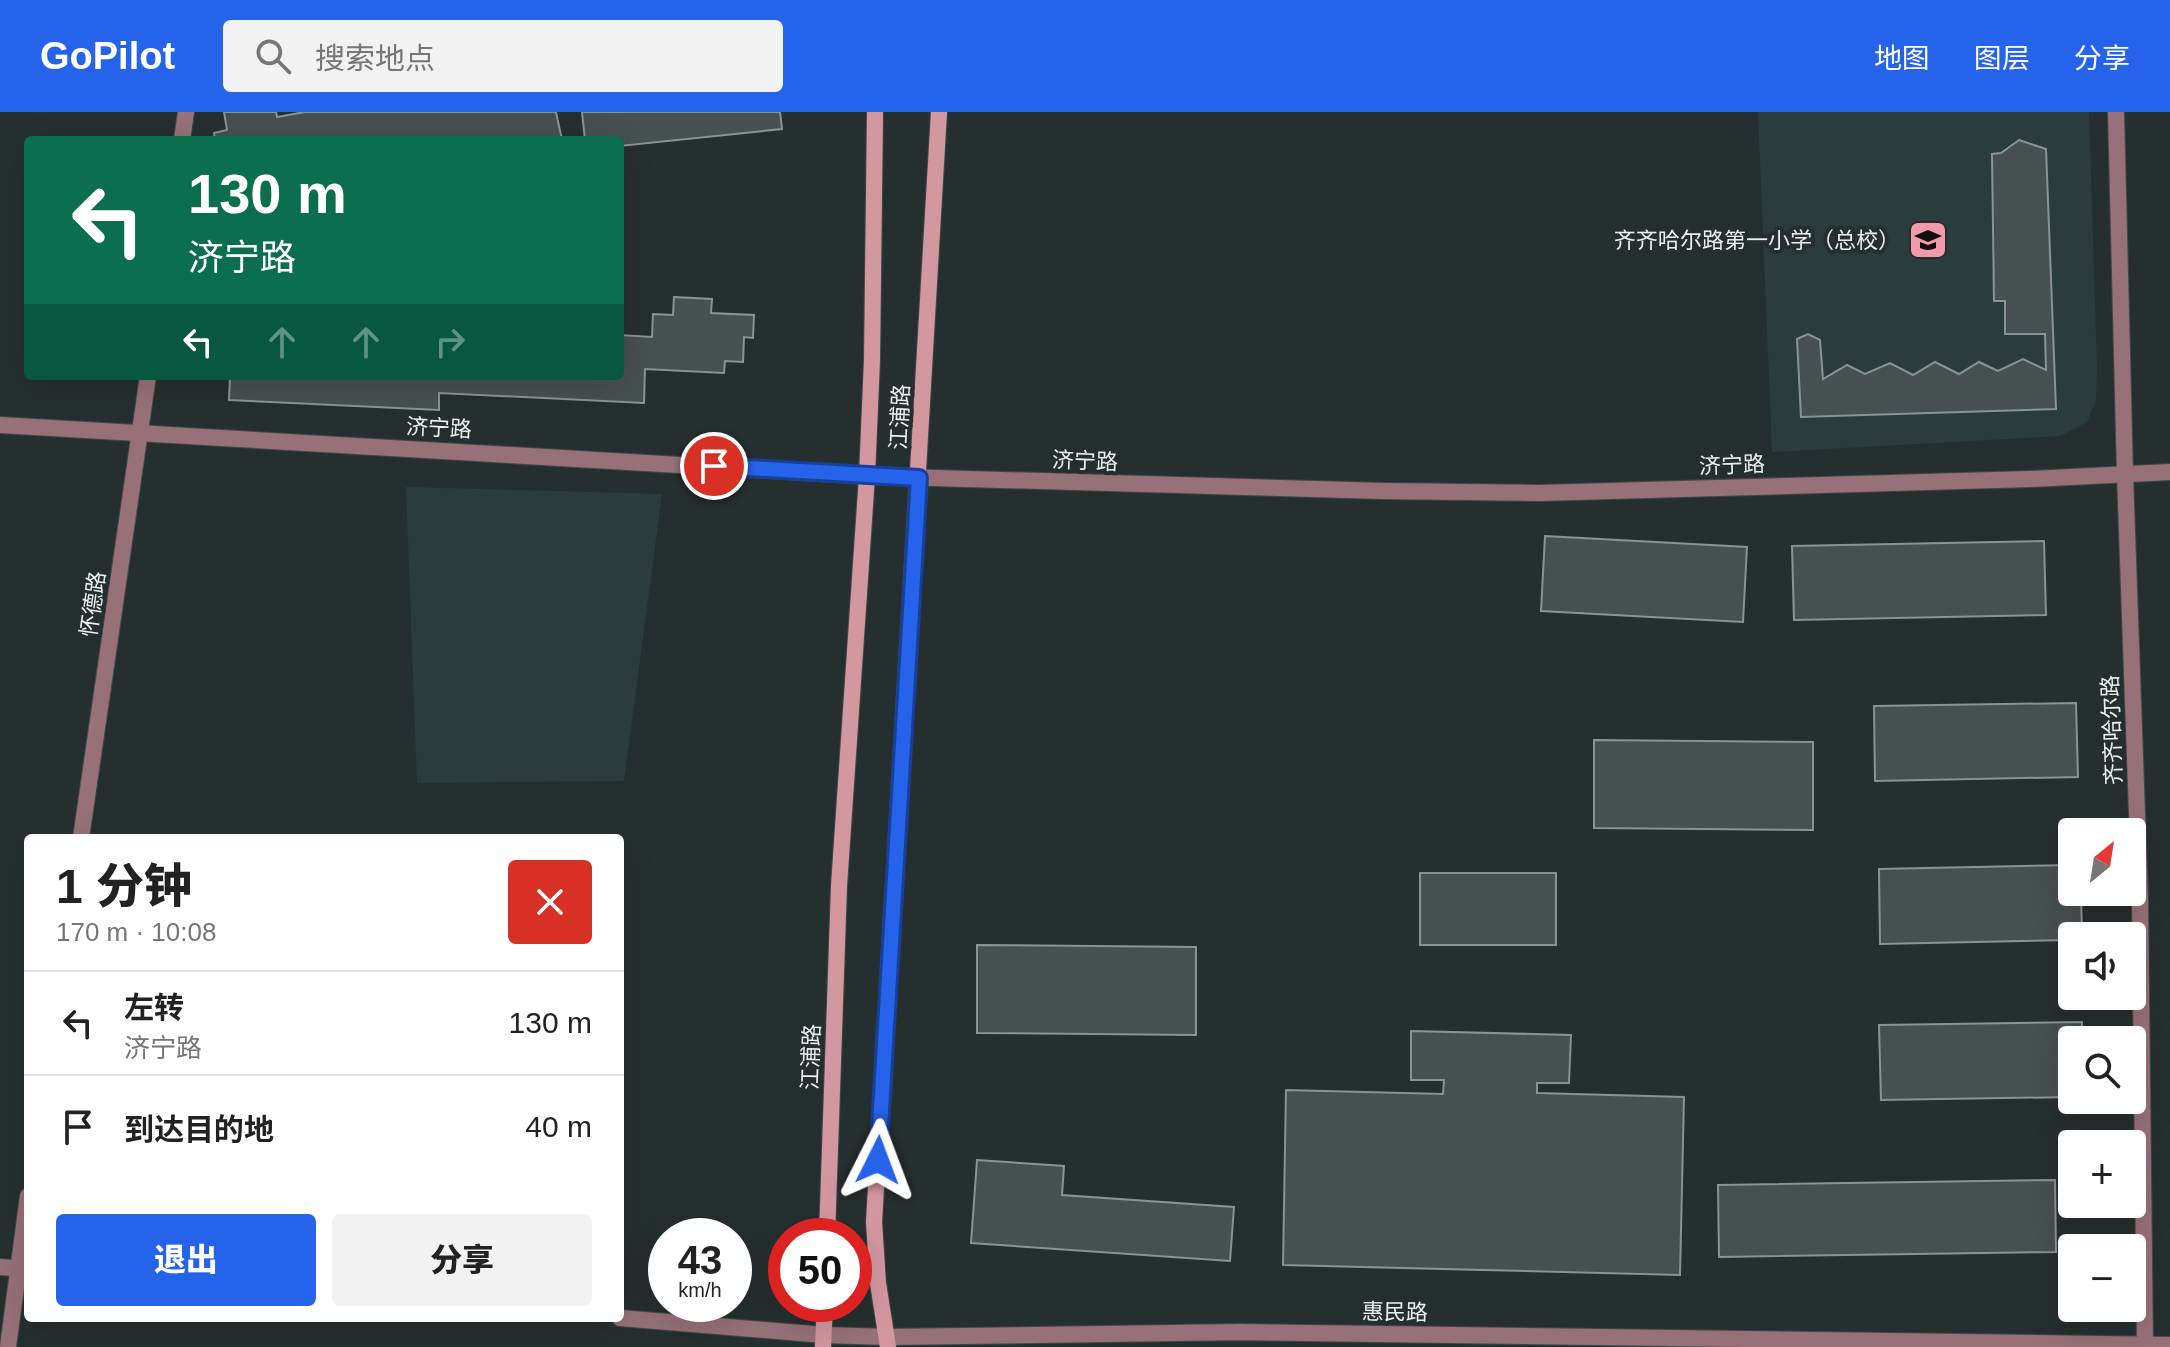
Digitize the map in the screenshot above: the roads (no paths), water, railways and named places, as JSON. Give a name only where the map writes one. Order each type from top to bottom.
[{"type":"main road","name":"江浦路","points":[[828,1218],[839,886],[872,360],[875,112]]},
{"type":"main road","name":"江浦路","points":[[887,1342],[878,1283],[874,1222],[939,112]]},
{"type":"street","points":[[183,136],[186,112]]},
{"type":"street","name":"齐齐哈尔路","points":[[2116,112],[2140,899],[2145,1346]]},
{"type":"street","name":"怀德路","points":[[82,834],[147,380]]},
{"type":"street","name":"济宁路","points":[[0,425],[867,476],[1271,488],[1539,493],[2170,472]]},
{"type":"street","points":[[0,1267],[23,1268],[8,1347]]},
{"type":"street","name":"惠民路","points":[[624,1318],[823,1341],[2170,1345]]},
{"type":"place","name":"齐齐哈尔路第一小学（总校）","points":[[1928,240]]}]
